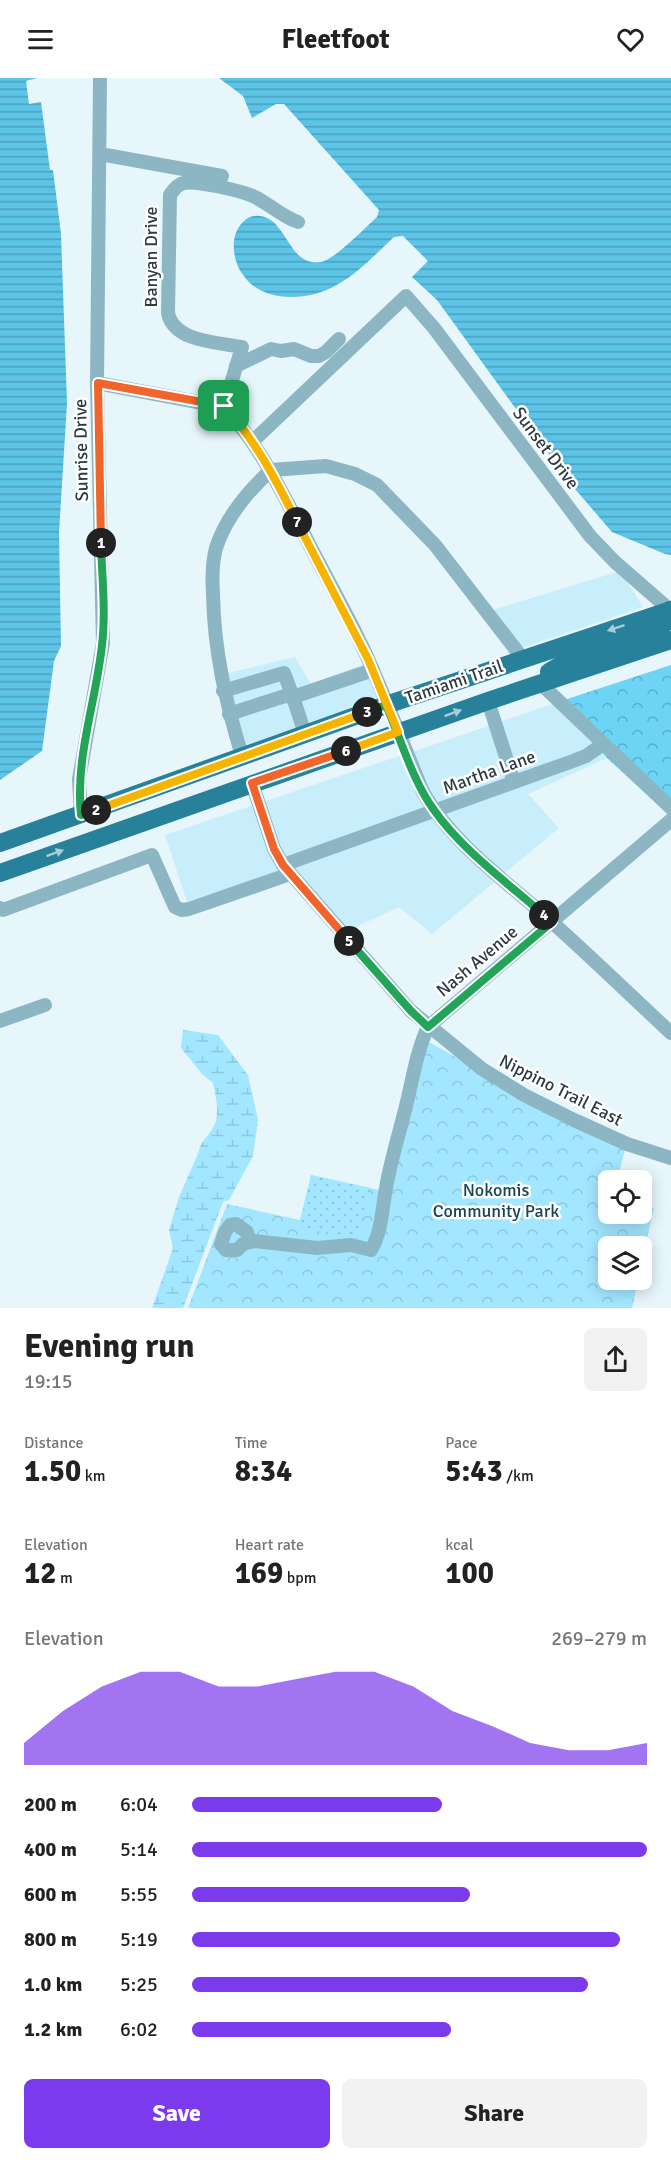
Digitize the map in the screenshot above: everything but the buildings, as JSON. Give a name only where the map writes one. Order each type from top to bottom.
[{"type":"main road","name":"Tamiami Trail","points":[[0,843],[386,705],[670,610]]},
{"type":"main road","points":[[540,683],[554,668],[571,659],[657,631],[668,620],[670,610]]},
{"type":"main road","name":"Tamiami Trail","points":[[0,873],[488,700],[671,640]]},
{"type":"street","name":"Sunrise Drive","points":[[81,815],[80,773],[103,643],[98,383],[100,78]]},
{"type":"street","points":[[100,154],[222,176]]},
{"type":"street","name":"Banyan Drive","points":[[224,406],[242,347],[190,336],[174,328],[169,321],[170,195],[178,186],[191,182],[234,190],[256,197],[285,217],[298,222]]},
{"type":"street","name":"Sunset Drive","points":[[253,441],[406,296],[434,328],[590,536],[615,562],[670,610]]},
{"type":"street","points":[[236,366],[271,349],[280,351],[294,349],[311,356],[319,356],[339,339]]},
{"type":"street","points":[[98,383],[224,406],[253,441],[271,470],[373,670],[423,792],[434,811],[460,841],[552,922],[671,1033]]},
{"type":"street","points":[[242,756],[223,691],[214,634],[215,551],[227,522],[236,508],[271,470],[326,466],[356,474],[377,485],[435,545],[523,659]]},
{"type":"street","points":[[229,714],[285,696],[293,697],[373,670]]},
{"type":"street","points":[[223,691],[284,673],[305,734]]},
{"type":"street","points":[[540,683],[671,808]]},
{"type":"street","points":[[488,700],[514,782]]},
{"type":"street","name":"Martha Lane","points":[[1,910],[152,855],[175,908],[189,909],[434,811],[586,756],[603,744]]},
{"type":"street","name":"Nippino Trail East","points":[[252,783],[274,849],[286,870],[388,986],[428,1027],[482,1069],[524,1095],[627,1144],[671,1158]]},
{"type":"street","name":"Nash Avenue","points":[[428,1027],[671,820]]},
{"type":"street","points":[[0,1021],[45,1005]]},
{"type":"street","points":[[249,1242],[317,1248],[351,1245],[371,1250],[376,1242],[386,1187],[423,1037],[428,1027]]},
{"type":"shaded area","points":[[0,78],[37,78],[26,81],[29,104],[41,102],[50,170],[53,170],[61,234],[67,403],[59,533],[61,646],[54,661],[42,751],[0,780]]},
{"type":"shaded area","points":[[219,78],[671,78],[671,555],[612,532],[569,482],[437,300],[412,277],[428,261],[403,236],[394,237],[369,261],[343,281],[314,294],[297,297],[273,295],[263,292],[247,280],[237,264],[234,239],[240,225],[247,219],[261,216],[271,220],[300,256],[313,262],[321,262],[334,256],[350,242],[377,217],[379,210],[284,104],[276,104],[252,118],[243,96]]},
{"type":"shaded area","points":[[620,571],[643,607],[510,652],[489,611]]},
{"type":"shaded area","points":[[295,657],[311,684],[369,662],[384,695],[306,728],[237,753],[224,674]]},
{"type":"shaded area","points":[[561,701],[607,758],[528,794],[559,828],[505,873],[464,837],[433,800],[412,752]]},
{"type":"shaded area","points":[[402,755],[418,794],[497,880],[432,934],[399,907],[341,934],[283,872],[189,908],[165,835]]},
{"type":"green space","points":[[671,665],[671,817],[607,758],[561,701]]},
{"type":"green space","points":[[183,1030],[218,1035],[248,1075],[258,1120],[253,1156],[229,1200],[223,1202],[183,1308],[152,1308],[173,1248],[169,1230],[179,1197],[201,1144],[214,1126],[217,1116],[213,1083],[202,1074],[181,1048]]},
{"type":"green space","name":"Nokomis Community Park","points":[[427,1041],[625,1150],[620,1170],[598,1170],[598,1224],[650,1224],[648,1236],[598,1236],[598,1290],[636,1290],[632,1308],[188,1308],[227,1204],[300,1220],[311,1175],[388,1192]]},
{"type":"green space","points":[[311,1175],[371,1188],[357,1239],[299,1227]]},
{"type":"route","points":[[224,406],[98,383],[103,643],[79,779],[81,815],[386,705],[398,732],[423,792],[434,811],[460,841],[552,922],[428,1027],[381,978],[283,865],[274,849],[252,783],[398,732],[368,659],[271,470],[253,441],[224,406]]}]
